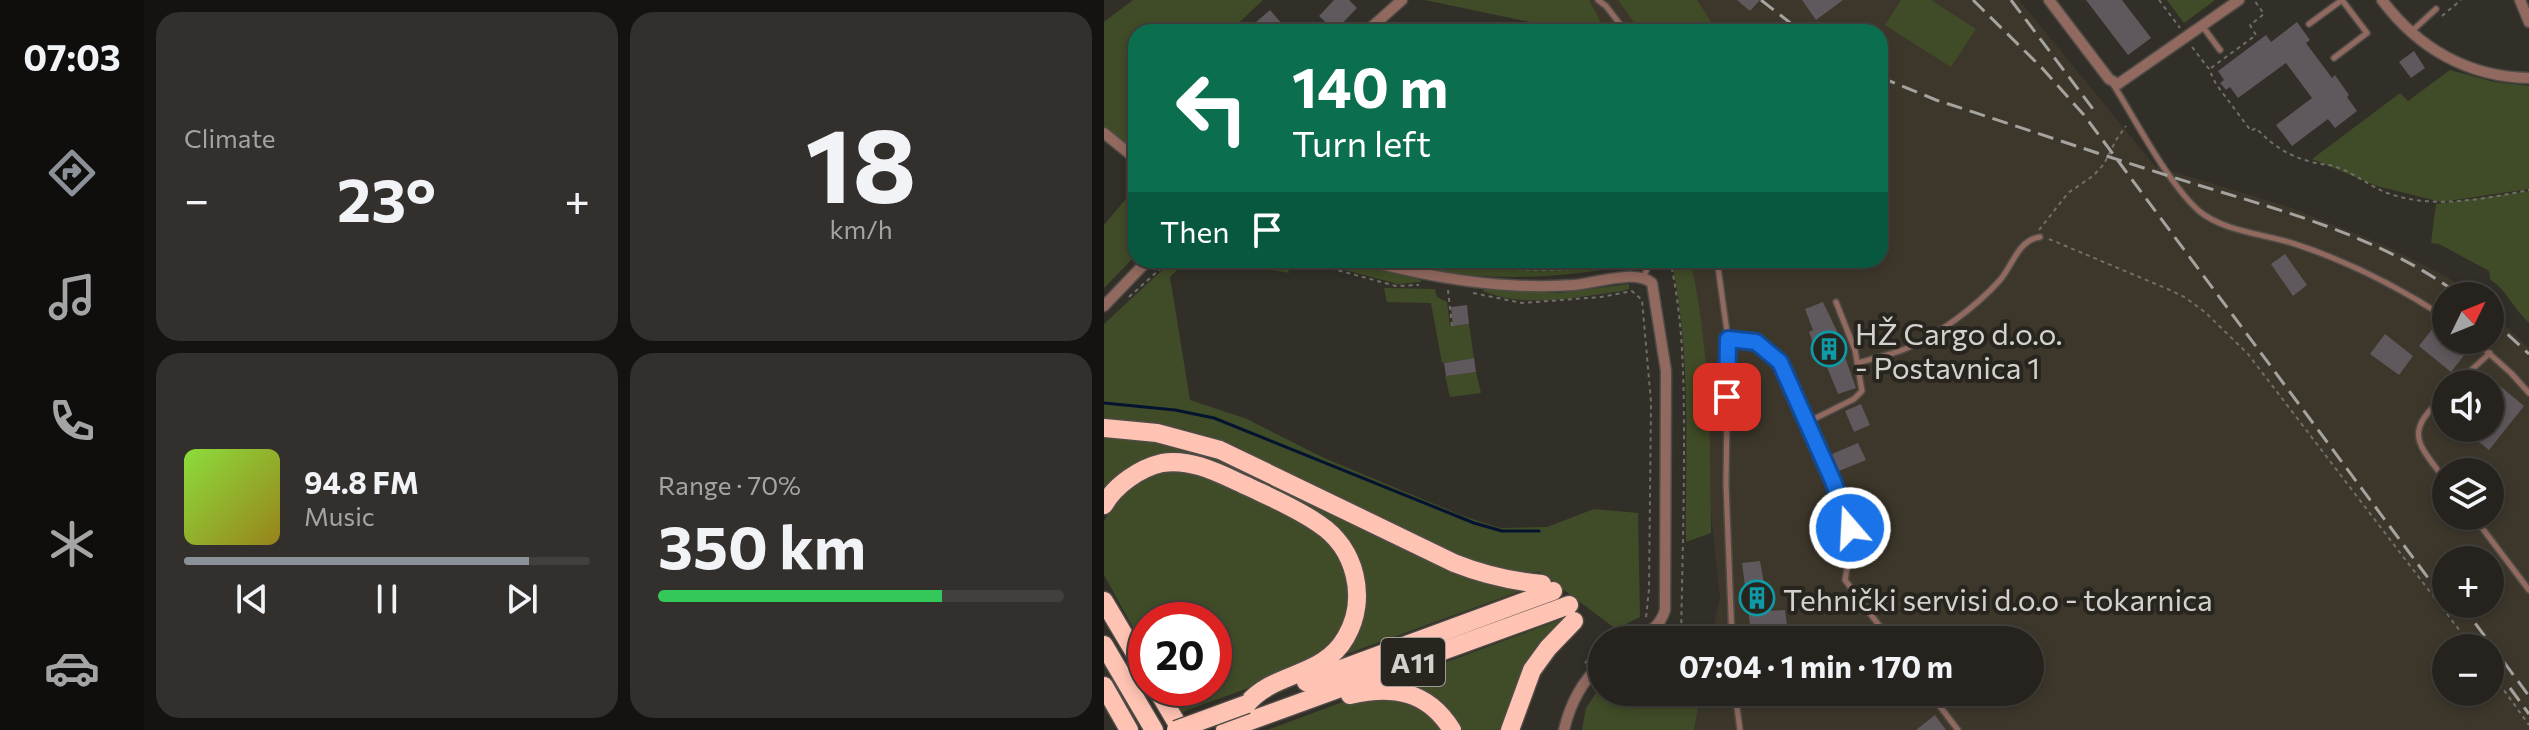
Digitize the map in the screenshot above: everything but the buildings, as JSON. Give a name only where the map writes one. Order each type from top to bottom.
[{"type":"highway","name":"A11","points":[[1104,428],[1157,433],[1220,450],[1454,563],[1486,576],[1548,587],[1252,711],[1225,730]]},
{"type":"highway","points":[[1104,505],[1117,488],[1145,469],[1161,463],[1190,464],[1224,475],[1328,531],[1342,547],[1353,570],[1357,597],[1351,629],[1345,640],[1322,663],[1262,689],[1252,711],[1283,719],[1347,695],[1387,690],[1420,698],[1438,712],[1452,730]]},
{"type":"highway","points":[[1104,588],[1128,635]]},
{"type":"highway","points":[[1104,601],[1128,641]]},
{"type":"highway","name":"A11","points":[[1178,730],[1252,711],[1572,613],[1532,670],[1510,730]]},
{"type":"highway","points":[[1104,645],[1154,730]]},
{"type":"highway","points":[[1104,686],[1129,730]]},
{"type":"highway","points":[[1165,706],[1178,730]]},
{"type":"street","points":[[1375,24],[1402,0]]},
{"type":"street","points":[[2049,0],[2113,83],[2123,83],[2239,0]]},
{"type":"street","points":[[2520,0],[2529,22]]},
{"type":"street","points":[[2388,2],[2410,32],[2432,50],[2472,70],[2529,78]]},
{"type":"street","points":[[1104,133],[1128,152]]},
{"type":"street","points":[[1104,306],[1140,268]]},
{"type":"street","points":[[1396,268],[1432,277],[1503,285],[1652,283],[1666,371],[1665,610],[1659,624],[1650,625]]},
{"type":"street","points":[[1564,730],[1579,690],[1588,679]]},
{"type":"lane","points":[[1598,0],[1620,24]]},
{"type":"lane","points":[[2309,24],[2342,0],[2367,33],[2334,58]]},
{"type":"lane","points":[[2410,32],[2436,9]]},
{"type":"lane","points":[[2203,26],[2220,50]]},
{"type":"lane","points":[[2113,83],[2181,190],[2202,213],[2218,222],[2293,243],[2366,271],[2432,309]]},
{"type":"lane","points":[[1858,363],[1906,348],[1935,334],[1978,301],[1999,281],[2022,247],[2037,237]]},
{"type":"lane","points":[[1641,282],[1647,268]]},
{"type":"lane","points":[[1718,268],[1728,339],[1726,484],[1731,626]]},
{"type":"lane","points":[[1806,423],[1854,399],[1862,391],[1858,363],[1836,302]]},
{"type":"lane","points":[[1728,339],[1756,342],[1780,362],[1790,379],[1850,528],[1851,545],[1845,580],[1879,626]]},
{"type":"lane","points":[[2471,370],[2489,354]]},
{"type":"lane","points":[[2491,354],[2529,393]]},
{"type":"lane","points":[[2432,409],[2417,431],[2417,438],[2432,462]]},
{"type":"lane","points":[[2484,530],[2529,590]]},
{"type":"lane","points":[[1737,706],[1740,730]]},
{"type":"lane","points":[[1940,706],[1958,730]]},
{"type":"path","points":[[2159,0],[2183,32]]},
{"type":"path","points":[[2209,69],[2256,35],[2250,25],[2264,14],[2254,0]]},
{"type":"path","points":[[2436,9],[2442,16],[2461,0]]},
{"type":"path","points":[[2188,43],[2251,131],[2256,128],[2282,151],[2308,162],[2333,165],[2391,195],[2441,203],[2529,190]]},
{"type":"path","points":[[2133,116],[2104,164],[2093,176],[2068,193],[2037,237],[2056,240],[2170,290],[2206,313],[2229,334],[2248,354],[2462,634]]},
{"type":"path","points":[[1125,301],[1161,268]]},
{"type":"path","points":[[1330,268],[1396,286],[1425,285]]},
{"type":"path","points":[[1520,268],[1558,268]]},
{"type":"path","points":[[1671,268],[1684,401],[1681,626]]},
{"type":"path","points":[[1641,282],[1651,402],[1650,625]]},
{"type":"path","points":[[1448,288],[1452,326]]},
{"type":"path","points":[[1462,291],[1522,303],[1601,297],[1632,291],[1640,296]]},
{"type":"path","points":[[2504,690],[2529,725]]},
{"type":"shaded area","points":[[1588,0],[2019,0],[2155,166],[2289,207],[2384,245],[2449,278],[2454,282],[2432,282],[2432,354],[2504,354],[2504,324],[2529,348],[2529,730],[1694,730],[1698,706],[2044,706],[2044,626],[1714,626],[1720,597],[1685,268],[1888,268],[1888,24],[1602,24]]},
{"type":"green space","points":[[1133,0],[1263,0],[1238,24],[1128,24],[1128,146],[1104,129],[1104,22]]},
{"type":"green space","points":[[1425,0],[1589,0],[1602,24],[1539,24]]},
{"type":"green space","points":[[1618,0],[1697,0],[1712,24],[1635,24]]},
{"type":"green space","points":[[1901,0],[1931,0],[1976,29],[1951,67],[1886,24]]},
{"type":"green space","points":[[2167,0],[2215,0],[2184,23]]},
{"type":"green space","points":[[2450,70],[2494,82],[2529,86],[2529,189],[2441,202],[2377,186],[2312,159],[2400,93],[2408,101]]},
{"type":"green space","points":[[2529,191],[2529,323],[2504,293],[2504,282],[2493,282],[2489,271],[2439,244],[2431,243],[2436,204]]},
{"type":"green space","points":[[1128,196],[1128,263],[1104,288],[1104,225]]},
{"type":"green space","points":[[1164,268],[1179,268],[1170,277],[1190,400],[1247,419],[1324,458],[1463,516],[1500,528],[1547,527],[1594,509],[1638,513],[1640,617],[1622,626],[1612,626],[1540,572],[1494,569],[1453,554],[1225,441],[1184,429],[1104,419],[1104,324]]},
{"type":"green space","points":[[1270,268],[1288,268],[1289,273]]},
{"type":"green space","points":[[1337,268],[1373,268],[1421,280],[1398,284]]},
{"type":"green space","points":[[1424,268],[1614,268],[1506,277]]},
{"type":"green space","points":[[1673,268],[1692,268],[1706,361],[1711,533],[1686,542],[1685,365]]},
{"type":"green space","points":[[1629,284],[1629,289],[1622,291],[1552,300],[1517,299],[1483,291],[1559,293]]},
{"type":"green space","points":[[1384,288],[1435,289],[1437,297],[1447,302],[1450,326],[1469,324],[1474,358],[1442,363],[1431,303],[1387,302]]},
{"type":"green space","points":[[1476,372],[1481,393],[1450,397],[1445,376]]},
{"type":"green space","points":[[1104,435],[1199,448],[1484,582],[1499,587],[1526,589],[1341,656],[1353,638],[1351,549],[1192,458],[1104,496]]},
{"type":"green space","points":[[1172,470],[1209,476],[1311,525],[1339,552],[1352,597],[1342,634],[1323,654],[1276,678],[1232,694],[1232,602],[1128,602],[1128,618],[1104,575],[1104,521],[1120,494],[1146,476]]},
{"type":"green space","points":[[1570,616],[1504,730],[1460,730],[1393,682]]},
{"type":"green space","points":[[1380,695],[1417,705],[1446,730],[1267,730],[1340,703]]},
{"type":"green space","points":[[1588,705],[1698,706],[1694,730],[1582,730]]},
{"type":"green space","points":[[1178,706],[1199,706],[1182,712]]},
{"type":"waterway","points":[[1104,403],[1175,410],[1214,418],[1474,523],[1502,531],[1539,531]]},
{"type":"railway","points":[[1761,0],[1792,24]]},
{"type":"railway","points":[[1973,0],[2042,68],[2084,115],[2432,583]]},
{"type":"railway","points":[[2011,0],[2093,109]]},
{"type":"railway","points":[[1888,80],[1936,100],[2335,229],[2400,258],[2440,282]]},
{"type":"railway","points":[[2504,331],[2529,354]]},
{"type":"railway","points":[[2471,618],[2529,696]]},
{"type":"railway","points":[[2510,688],[2529,714]]},
{"type":"place","name":"HŽ Cargo d.o.o. - Postavnica 1","points":[[1829,349]]},
{"type":"place","name":"Tehnički servisi d.o.o - tokarnica","points":[[1757,598]]},
{"type":"route","points":[[1727,397],[1728,339],[1756,342],[1770,351],[1790,379],[1850,528]]}]
